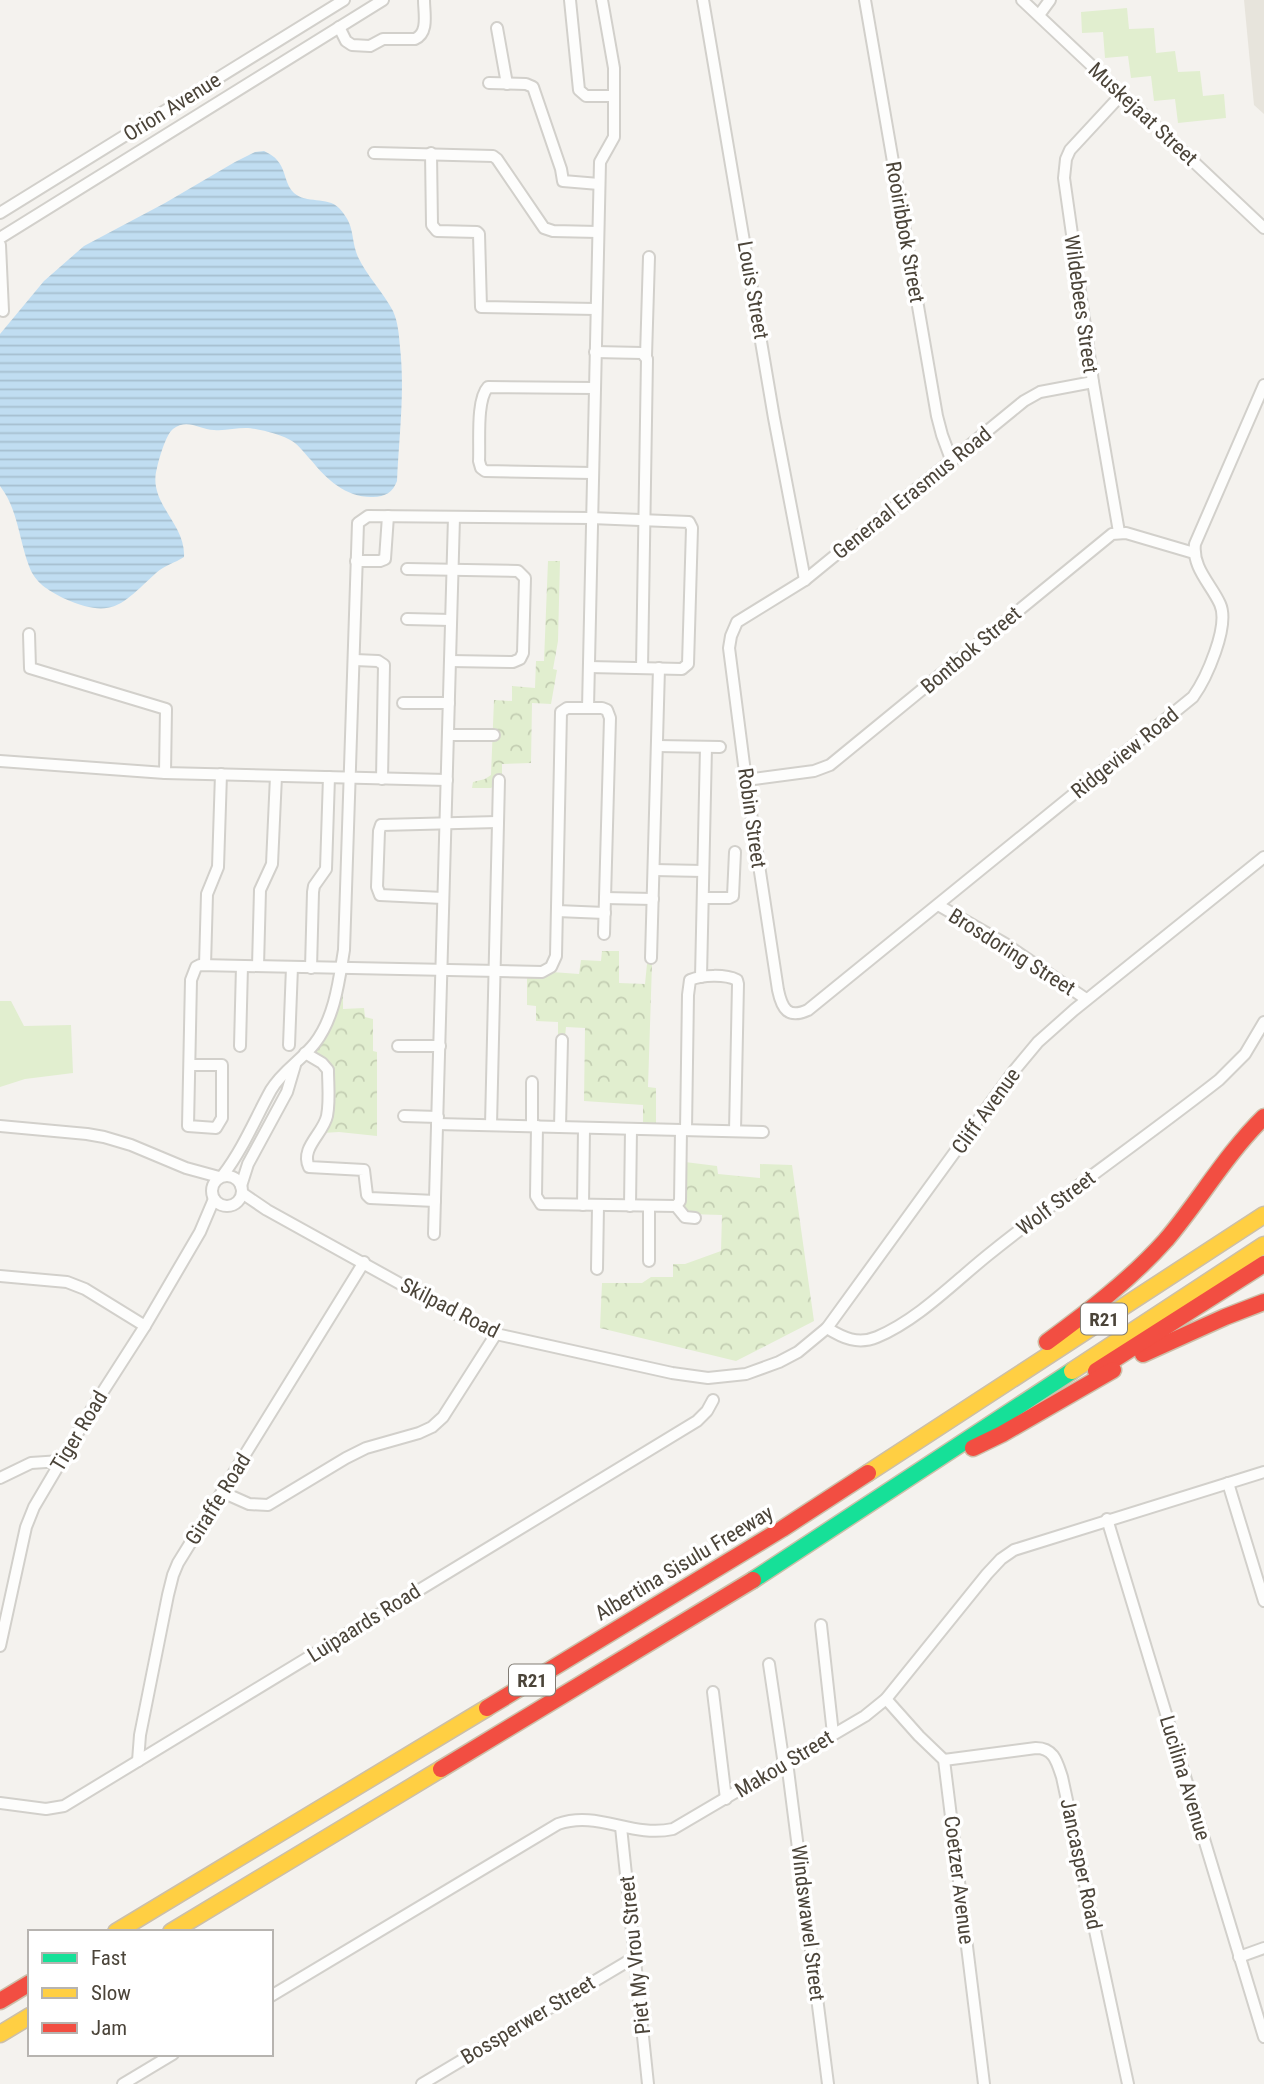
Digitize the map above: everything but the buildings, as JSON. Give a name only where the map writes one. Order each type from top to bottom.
[{"type":"highway","points":[[944,1423],[1098,1303],[1153,1254],[1264,1117]]},
{"type":"highway","name":"Albertina Sisulu Freeway","points":[[119,1930],[782,1529],[1264,1215]]},
{"type":"highway","name":"R21","points":[[174,1930],[768,1571],[1264,1245]]},
{"type":"highway","points":[[768,1571],[806,1553],[1264,1264]]},
{"type":"highway","points":[[973,1448],[1003,1434],[1158,1346],[1264,1302]]},
{"type":"highway","points":[[0,2001],[28,1984]]},
{"type":"highway","points":[[0,2034],[28,2017]]},
{"type":"street","name":"Orion Avenue","points":[[0,213],[344,0]]},
{"type":"street","points":[[0,238],[383,0]]},
{"type":"street","points":[[339,27],[352,45],[370,46],[383,39],[420,38],[424,28],[424,0]]},
{"type":"street","points":[[570,0],[579,90],[586,96],[614,96]]},
{"type":"street","points":[[588,708],[600,159],[614,137],[614,68],[602,0]]},
{"type":"street","name":"Louis Street","points":[[703,0],[774,418],[805,580]]},
{"type":"street","name":"Rooiribbok Street","points":[[865,0],[937,416],[952,462]]},
{"type":"street","name":"Muskejaat Street","points":[[1022,0],[1264,228]]},
{"type":"street","points":[[1039,15],[1050,0]]},
{"type":"street","points":[[497,28],[507,84]]},
{"type":"street","points":[[489,83],[526,84],[535,89],[563,181],[599,184]]},
{"type":"street","name":"Wildebees Street","points":[[1119,532],[1093,382],[1064,169],[1070,150],[1121,95]]},
{"type":"street","points":[[374,153],[492,156],[497,159],[544,228],[553,231],[598,232]]},
{"type":"street","points":[[431,153],[432,225],[437,231],[479,233],[481,307],[596,310]]},
{"type":"street","points":[[0,245],[3,311]]},
{"type":"street","points":[[642,668],[649,257]]},
{"type":"street","points":[[595,352],[646,356]]},
{"type":"street","name":"Generaal Erasmus Road","points":[[737,622],[805,580],[1024,401],[1040,392],[1093,382]]},
{"type":"street","points":[[1119,532],[1194,553],[1195,544],[1264,385]]},
{"type":"street","points":[[592,473],[485,471],[481,468],[480,460],[481,403],[483,393],[488,387],[594,388]]},
{"type":"street","points":[[295,1065],[288,1092],[248,1164],[242,1189],[221,1199],[221,1176],[237,1156],[272,1088],[323,1030],[341,968],[344,950],[358,523],[368,516],[591,518],[689,522],[692,528],[688,664],[682,668],[589,667]]},
{"type":"street","points":[[356,561],[385,559],[388,516]]},
{"type":"street","points":[[435,1234],[454,517]]},
{"type":"street","name":"Bontbok Street","points":[[746,780],[814,771],[830,765],[1107,537],[1119,532]]},
{"type":"street","name":"Ridgeview Road","points":[[788,1012],[797,1014],[808,1010],[1193,697],[1202,684],[1221,631],[1223,614],[1194,553]]},
{"type":"street","points":[[407,569],[518,571],[525,578],[523,653],[520,659],[513,662],[450,661]]},
{"type":"street","points":[[407,620],[451,620]]},
{"type":"street","name":"Robin Street","points":[[737,622],[730,636],[729,648],[746,780],[778,990],[781,1003],[788,1012]]},
{"type":"street","points":[[29,634],[30,668],[166,709],[165,774]]},
{"type":"street","points":[[355,660],[378,661],[384,665],[382,779]]},
{"type":"street","points":[[651,958],[659,668]]},
{"type":"street","points":[[403,703],[449,703]]},
{"type":"street","points":[[190,1065],[222,1065],[222,1118],[216,1128],[188,1126],[191,980],[196,967],[205,965],[541,972],[551,967],[556,956],[561,712],[567,708],[607,710],[610,718],[604,934]]},
{"type":"street","points":[[448,735],[494,735]]},
{"type":"street","points":[[657,746],[720,747]]},
{"type":"street","points":[[701,977],[706,747]]},
{"type":"street","points":[[0,761],[165,774],[447,780]]},
{"type":"street","points":[[205,965],[207,894],[218,867],[221,774]]},
{"type":"street","points":[[258,966],[260,890],[272,864],[276,776]]},
{"type":"street","points":[[311,968],[313,892],[326,869],[329,778]]},
{"type":"street","points":[[491,1125],[499,780]]},
{"type":"street","points":[[443,898],[380,895],[377,887],[381,825],[497,822]]},
{"type":"street","points":[[703,898],[733,896],[735,852]]},
{"type":"street","name":"Cliff Avenue","points":[[731,1377],[779,1362],[797,1352],[827,1328],[1027,1054],[1086,999],[1264,856]]},
{"type":"street","points":[[654,870],[703,872]]},
{"type":"street","points":[[605,898],[653,899]]},
{"type":"street","name":"Brosdoring Street","points":[[937,905],[1004,943],[1086,999]]},
{"type":"street","points":[[557,911],[605,913]]},
{"type":"street","points":[[240,1046],[242,966]]},
{"type":"street","points":[[289,1045],[292,967]]},
{"type":"street","points":[[532,1082],[537,1200],[541,1204],[676,1206],[680,1201],[690,980],[701,977],[730,977],[737,980],[738,984],[735,1131]]},
{"type":"street","name":"Wolf Street","points":[[827,1328],[846,1339],[865,1340],[890,1330],[930,1303],[991,1252],[1219,1080],[1245,1054],[1264,1022]]},
{"type":"street","points":[[560,1127],[562,1040]]},
{"type":"street","points":[[398,1046],[439,1046]]},
{"type":"street","points":[[305,1053],[328,1070],[326,1118],[306,1154],[309,1167],[364,1170],[366,1191],[370,1198],[435,1201]]},
{"type":"street","points":[[404,1116],[491,1125],[763,1132]]},
{"type":"street","name":"Skilpad Road","points":[[0,1126],[104,1137],[131,1144],[186,1168],[232,1176],[240,1182],[242,1189],[267,1210],[496,1334],[690,1377],[731,1377]]},
{"type":"street","points":[[583,1205],[584,1128]]},
{"type":"street","points":[[630,1206],[631,1129]]},
{"type":"street","name":"Skilpad Road","points":[[186,1168],[221,1199],[267,1210]]},
{"type":"street","name":"Tiger Road","points":[[0,1646],[26,1527],[37,1500],[221,1199]]},
{"type":"street","points":[[597,1269],[598,1206]]},
{"type":"street","points":[[676,1206],[685,1217],[695,1218]]},
{"type":"street","points":[[649,1207],[649,1261]]},
{"type":"street","name":"Giraffe Road","points":[[138,1761],[140,1735],[173,1575],[364,1262]]},
{"type":"street","points":[[0,1276],[67,1282],[85,1289],[145,1326]]},
{"type":"street","points":[[222,1492],[249,1504],[268,1505],[358,1452],[432,1427],[443,1417],[496,1334]]},
{"type":"street","name":"Luipaards Road","points":[[0,1802],[46,1810],[64,1806],[697,1421],[713,1400]]},
{"type":"street","points":[[0,1478],[31,1464],[61,1461]]},
{"type":"street","name":"Makou Street","points":[[273,1995],[558,1824],[581,1819],[655,1832],[673,1829],[786,1764],[864,1716],[886,1699],[1001,1559],[1025,1545],[1264,1472]]},
{"type":"street","points":[[1228,1483],[1264,1601]]},
{"type":"street","name":"Lucilina Avenue","points":[[1107,1519],[1264,2037]]},
{"type":"street","points":[[821,1625],[834,1734]]},
{"type":"street","name":"Windswawel Street","points":[[769,1664],[786,1764],[828,2084]]},
{"type":"street","points":[[713,1692],[726,1799]]},
{"type":"street","points":[[886,1699],[944,1760]]},
{"type":"street","name":"Jancasper Road","points":[[944,1760],[1042,1748],[1055,1757],[1062,1777],[1128,2084]]},
{"type":"street","name":"Coetzer Avenue","points":[[944,1760],[984,2084]]},
{"type":"street","name":"Piet My Vrou Street","points":[[621,1827],[648,2084]]},
{"type":"street","points":[[1239,1956],[1264,1948]]},
{"type":"street","name":"Bossperwer Street","points":[[422,2084],[635,1957]]},
{"type":"street","points":[[123,2084],[170,2056]]},
{"type":"shaded area","points":[[1244,0],[1264,0],[1264,114],[1254,105]]},
{"type":"green space","points":[[1127,8],[1129,29],[1154,28],[1156,53],[1175,51],[1178,72],[1200,71],[1203,96],[1224,94],[1226,118],[1178,123],[1175,99],[1154,101],[1151,76],[1131,78],[1128,56],[1105,58],[1103,32],[1082,33],[1081,12]]},
{"type":"green space","points":[[548,561],[560,561],[558,641],[553,669],[557,670],[551,704],[532,703],[531,763],[502,764],[502,780],[491,788],[472,788],[473,782],[491,775],[494,700],[512,701],[512,686],[535,688],[536,661],[544,661]]},
{"type":"green space","points":[[602,951],[619,951],[619,983],[645,984],[647,964],[652,964],[648,1087],[656,1088],[656,1126],[643,1126],[643,1105],[584,1101],[585,1028],[566,1027],[565,1037],[558,1037],[558,1022],[536,1021],[536,1006],[527,1005],[527,977],[543,976],[552,972],[579,974],[581,960],[601,961]]},
{"type":"green space","points":[[343,992],[343,1009],[364,1008],[365,1017],[373,1019],[373,1051],[377,1052],[377,1136],[322,1133],[332,1079],[316,1052],[328,1032]]},
{"type":"green space","points":[[0,1001],[11,1001],[24,1026],[71,1025],[73,1073],[25,1079],[0,1087]]},
{"type":"green space","points":[[685,1162],[717,1166],[718,1174],[760,1178],[760,1164],[792,1165],[814,1321],[736,1361],[600,1328],[602,1283],[642,1283],[651,1277],[673,1277],[673,1264],[685,1264],[721,1251],[722,1215],[688,1214],[683,1209]]},
{"type":"water","points":[[264,151],[277,160],[294,193],[304,198],[334,204],[344,214],[358,257],[395,315],[402,381],[397,481],[388,493],[364,497],[346,491],[331,481],[298,445],[283,436],[251,428],[218,430],[183,424],[173,429],[165,441],[155,480],[157,492],[179,534],[184,557],[159,570],[134,594],[115,606],[94,608],[63,598],[43,585],[32,572],[11,505],[0,486],[0,334],[44,281],[84,246],[235,162],[255,152]]},
{"type":"traffic: fast","points":[[753,1580],[1072,1371]]},
{"type":"traffic: slow","points":[[868,1473],[1264,1215]]},
{"type":"traffic: slow","points":[[1072,1371],[1264,1245]]},
{"type":"traffic: slow","points":[[119,1930],[487,1708]]},
{"type":"traffic: slow","points":[[174,1930],[441,1769]]},
{"type":"traffic: slow","points":[[0,2034],[28,2017]]},
{"type":"traffic: jam","points":[[1047,1342],[1109,1294],[1153,1254],[1237,1146],[1264,1117]]},
{"type":"traffic: jam","points":[[1096,1371],[1264,1264]]},
{"type":"traffic: jam","points":[[1143,1354],[1264,1302]]},
{"type":"traffic: jam","points":[[973,1448],[1113,1370]]},
{"type":"traffic: jam","points":[[487,1708],[782,1529],[868,1473]]},
{"type":"traffic: jam","points":[[441,1769],[753,1580]]},
{"type":"traffic: jam","points":[[0,2001],[28,1984]]}]
